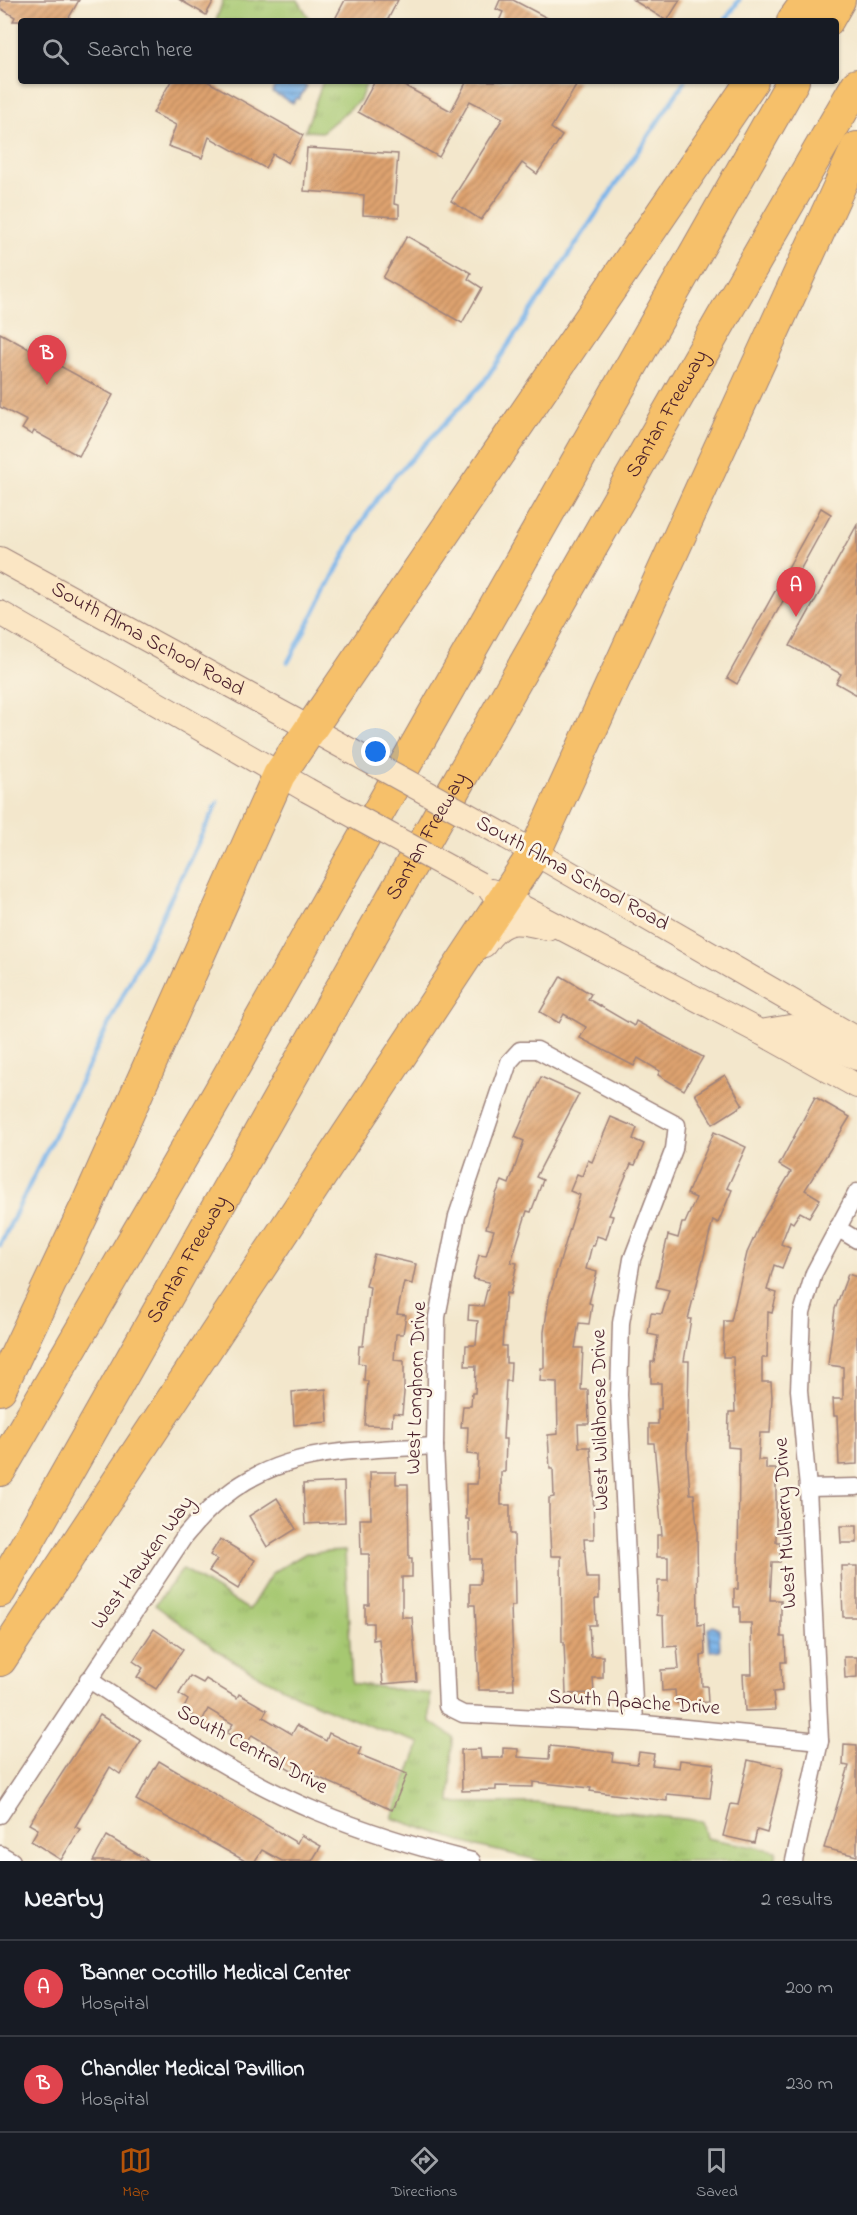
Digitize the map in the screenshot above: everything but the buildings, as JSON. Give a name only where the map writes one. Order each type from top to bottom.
[{"type":"highway","points":[[796,18],[808,0]]},
{"type":"highway","points":[[829,18],[839,0]]},
{"type":"highway","points":[[0,1389],[87,1205],[279,775],[309,727],[750,84]]},
{"type":"highway","points":[[0,1470],[225,1082],[791,84]]},
{"type":"highway","name":"Santan Freeway","points":[[0,1591],[528,663],[674,400],[857,85]]},
{"type":"highway","points":[[0,1660],[341,1146],[491,891],[535,852],[857,148]]},
{"type":"main road","name":"South Alma School Road","points":[[0,559],[535,852],[857,1039]]},
{"type":"main road","points":[[0,613],[169,708],[279,775],[857,1086]]},
{"type":"main road","points":[[341,1146],[370,1116],[494,930],[506,923],[527,922],[576,936]]},
{"type":"main road","points":[[760,1032],[790,1028],[857,1058]]},
{"type":"street","name":"West Wildhorse Drive","points":[[520,1050],[537,1050],[677,1125],[674,1149],[632,1259],[621,1323],[619,1395],[635,1723]]},
{"type":"street","name":"West Longhorn Drive","points":[[447,1706],[435,1446],[437,1317],[457,1216],[509,1062],[520,1050]]},
{"type":"street","name":"West Mulberry Drive","points":[[794,1861],[820,1741],[808,1488],[799,1390],[802,1313],[814,1273],[857,1192]]},
{"type":"street","points":[[837,1228],[857,1240]]},
{"type":"street","name":"West Hawken Way","points":[[0,1815],[184,1537],[207,1510],[242,1482],[288,1460],[331,1453],[435,1446]]},
{"type":"street","points":[[808,1488],[857,1487]]},
{"type":"street","name":"South Central Drive","points":[[88,1679],[149,1719],[273,1791],[430,1856],[472,1861]]},
{"type":"street","name":"South Apache Drive","points":[[447,1706],[463,1714],[635,1723],[820,1741]]},
{"type":"street","points":[[0,1854],[12,1861]]},
{"type":"green space","points":[[223,0],[298,0],[309,18],[217,18]]},
{"type":"green space","points":[[322,84],[366,84],[360,100],[322,132],[305,131]]},
{"type":"green space","points":[[345,1551],[352,1683],[430,1694],[430,1721],[453,1737],[450,1803],[535,1803],[702,1821],[706,1838],[777,1851],[775,1861],[542,1861],[472,1845],[392,1818],[420,1743],[344,1715],[270,1681],[223,1654],[155,1605],[183,1569],[249,1610],[272,1573],[306,1553]]},
{"type":"water","points":[[273,84],[307,86],[299,99],[296,98],[293,103],[272,92],[275,85]]},
{"type":"water","points":[[713,1626],[719,1629],[720,1650],[710,1651],[708,1629]]},
{"type":"waterway","points":[[727,18],[739,0]]},
{"type":"waterway","points":[[288,662],[362,522],[379,496],[483,383],[683,84]]},
{"type":"waterway","points":[[0,1245],[218,802]]},
{"type":"place","name":"Chandler Medical Pavillion","points":[[47,385]]},
{"type":"place","name":"Banner Ocotillo Medical Center","points":[[796,617]]}]
